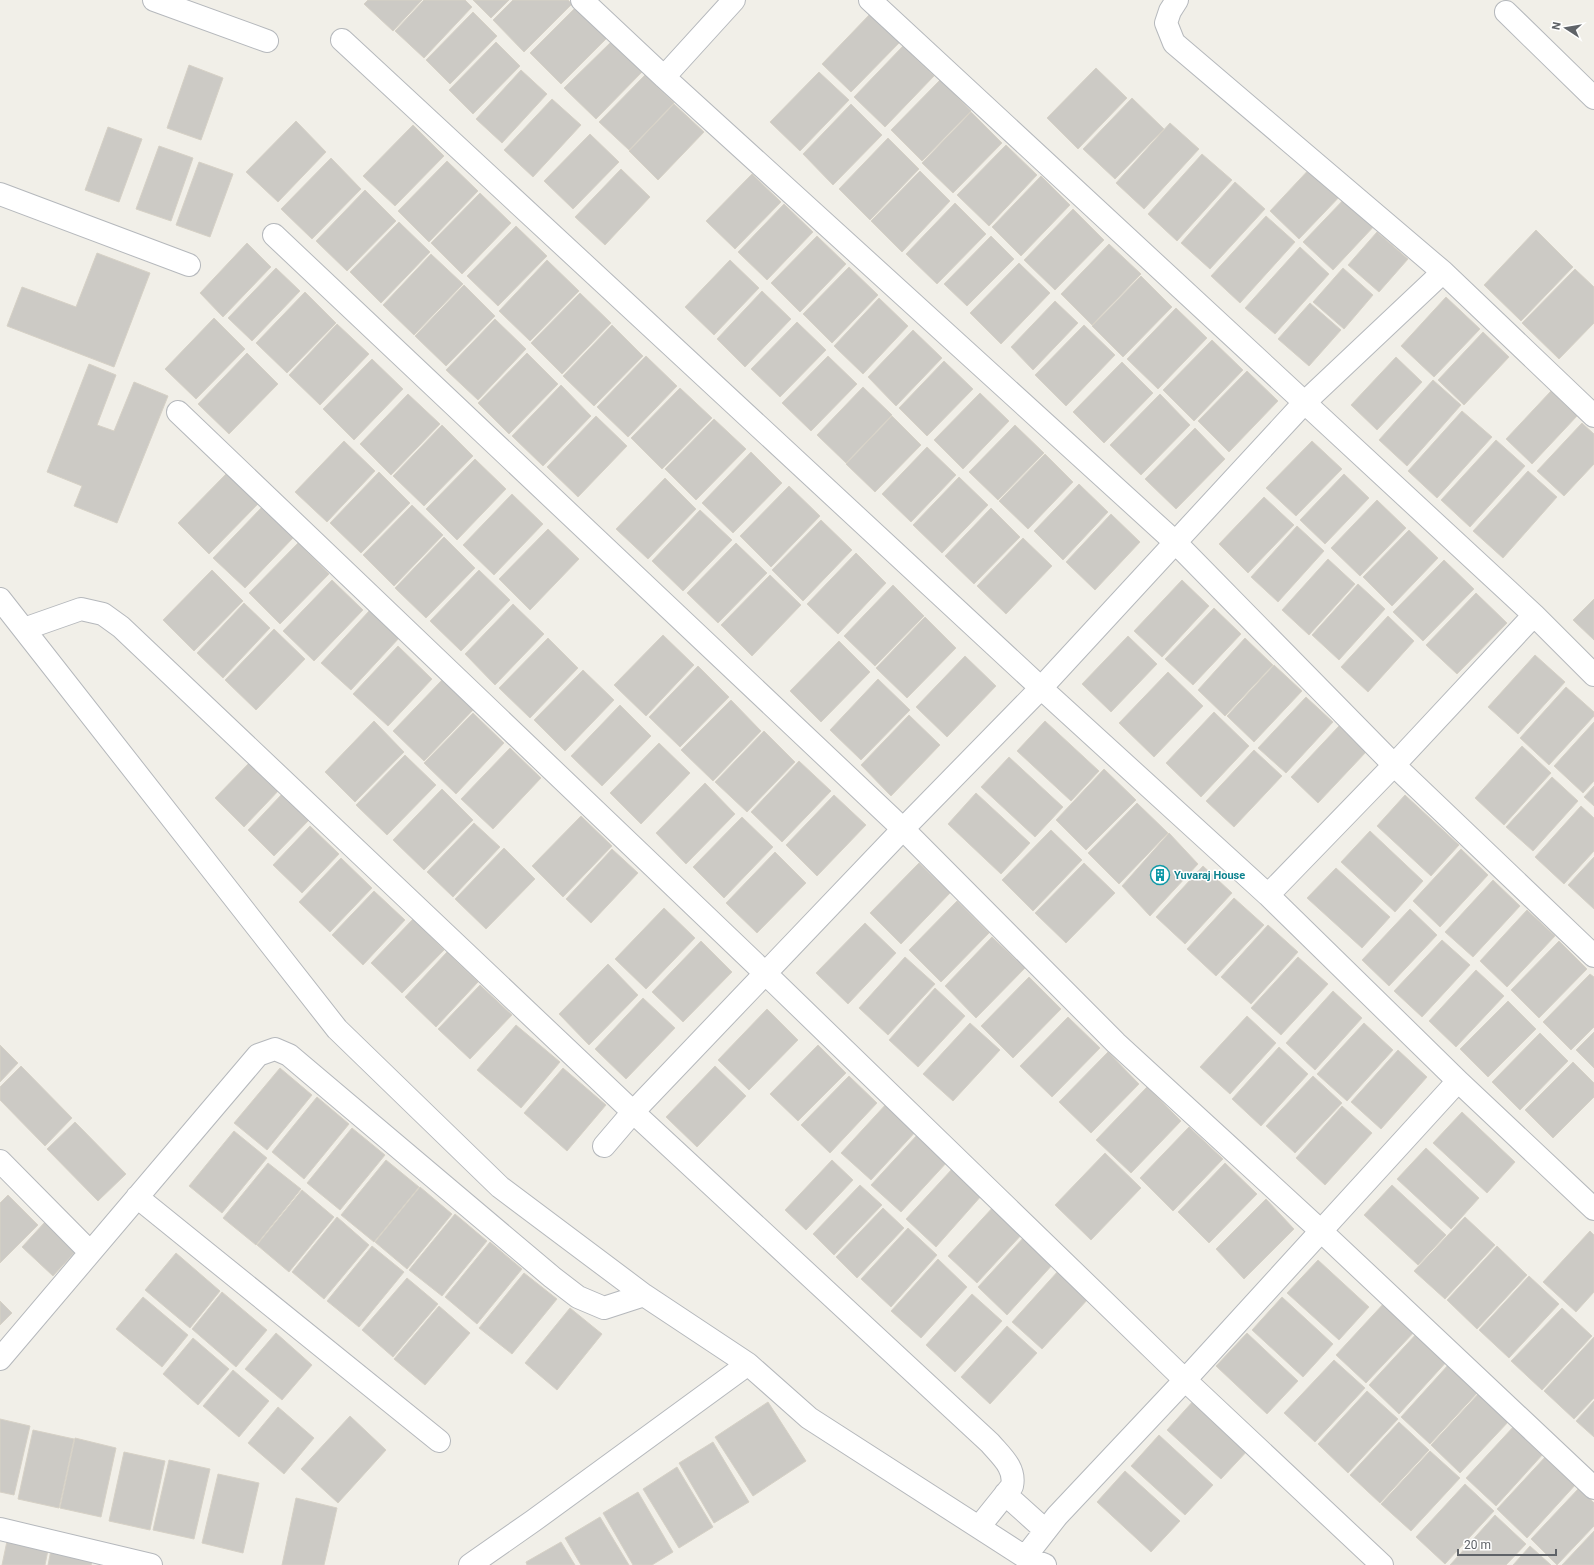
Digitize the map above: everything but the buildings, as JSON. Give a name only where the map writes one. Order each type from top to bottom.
[{"type":"street","points":[[154,0],[267,41]]},
{"type":"street","points":[[582,0],[664,77],[1175,542],[1394,765],[1594,956]]},
{"type":"street","points":[[664,77],[734,0]]},
{"type":"street","points":[[870,0],[1534,615],[1594,675]]},
{"type":"street","points":[[1177,0],[1170,11],[1166,23],[1174,43],[1443,272],[1594,416]]},
{"type":"street","points":[[1506,12],[1594,98]]},
{"type":"street","points":[[342,40],[1041,688],[1268,895],[1458,1081],[1594,1208]]},
{"type":"street","points":[[0,194],[189,265]]},
{"type":"street","points":[[274,234],[902,829],[1116,1043],[1321,1231],[1594,1488]]},
{"type":"street","points":[[604,1146],[633,1112],[766,974],[902,829],[1041,688],[1304,403],[1443,272]]},
{"type":"street","points":[[178,412],[766,974],[1185,1380],[1382,1565]]},
{"type":"street","points":[[0,600],[337,1029],[500,1187],[644,1295],[748,1364],[809,1418],[1025,1557],[1045,1565]]},
{"type":"street","points":[[24,629],[81,609],[103,614],[122,627],[633,1112],[990,1443],[1010,1467],[1013,1472],[1013,1479],[1012,1486],[979,1527]]},
{"type":"street","points":[[1268,895],[1394,765],[1534,615]]},
{"type":"street","points":[[0,1359],[258,1055],[275,1049],[289,1055],[546,1272],[578,1297],[604,1308],[644,1295]]},
{"type":"street","points":[[1025,1557],[1045,1530],[1185,1380],[1458,1081]]},
{"type":"street","points":[[0,1161],[90,1252]]},
{"type":"street","points":[[137,1197],[438,1441]]},
{"type":"street","points":[[470,1565],[533,1521],[748,1364]]},
{"type":"street","points":[[1005,1494],[1045,1530]]},
{"type":"street","points":[[0,1529],[151,1565]]},
{"type":"place","name":"Yuvaraj House","points":[[1160,875]]}]
